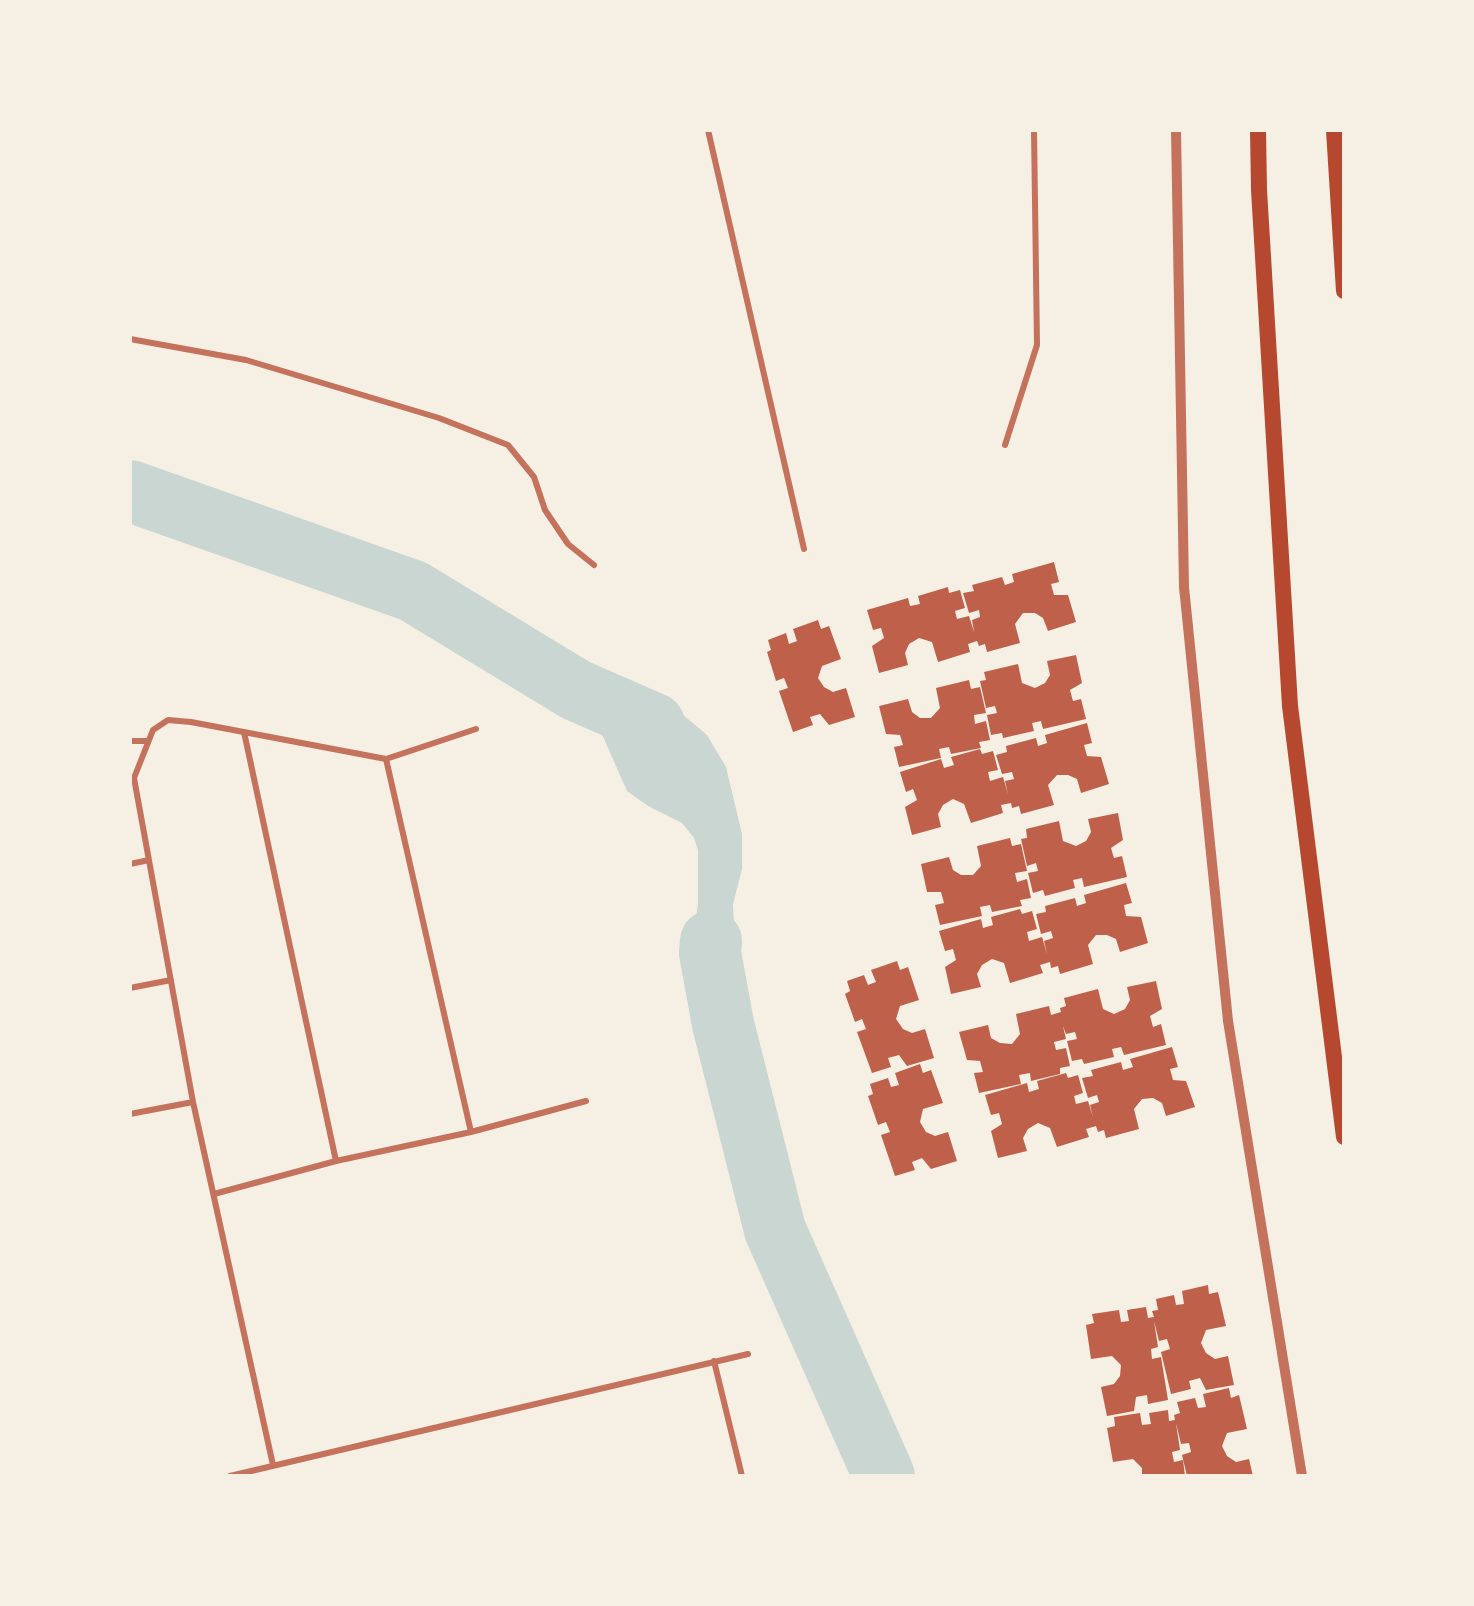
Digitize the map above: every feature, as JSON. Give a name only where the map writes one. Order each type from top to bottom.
[{"type":"highway","points":[[1258,130],[1260,202],[1290,706],[1344,1137]]},
{"type":"highway","points":[[1334,130],[1344,291]]},
{"type":"street","points":[[708,130],[804,549]]},
{"type":"street","points":[[1005,445],[1037,345],[1034,130]]},
{"type":"street","points":[[1176,130],[1184,587],[1228,1021],[1302,1476]]},
{"type":"street","points":[[130,339],[246,360],[438,418],[508,445],[534,477],[545,510],[568,544],[594,565]]},
{"type":"street","points":[[273,1465],[193,1102],[134,778],[153,730],[168,720],[386,759],[476,729]]},
{"type":"street","points":[[244,732],[336,1161]]},
{"type":"street","points":[[130,741],[148,741]]},
{"type":"street","points":[[386,759],[471,1132]]},
{"type":"street","points":[[130,864],[148,860]]},
{"type":"street","points":[[130,988],[171,980]]},
{"type":"street","points":[[214,1194],[336,1161],[471,1132],[586,1101]]},
{"type":"street","points":[[130,1114],[193,1102]]},
{"type":"street","points":[[230,1476],[748,1354]]},
{"type":"street","points":[[714,1361],[742,1476]]},
{"type":"shaded area","points":[[585,678],[602,682],[646,706],[669,709],[682,714],[707,735],[726,767],[742,834],[742,869],[733,904],[735,957],[742,979],[738,1001],[723,1024],[707,1023],[698,1012],[688,971],[698,904],[698,850],[694,838],[682,823],[648,806],[627,791],[594,716],[580,701],[576,690]]},
{"type":"building","points":[[1054,562],[1059,582],[1051,584],[1054,595],[1068,595],[1076,622],[1048,631],[1043,618],[1035,613],[1023,613],[1015,624],[1020,643],[987,652],[985,644],[979,646],[977,641],[968,644],[970,652],[938,662],[932,642],[919,638],[909,644],[905,653],[908,665],[879,673],[872,646],[884,638],[881,628],[873,630],[867,610],[908,598],[910,606],[920,604],[918,596],[948,587],[949,593],[960,590],[965,608],[955,611],[957,619],[969,616],[974,632],[972,620],[980,617],[979,610],[969,613],[963,593],[974,591],[972,585],[1002,577],[1005,585],[1014,582],[1012,574]]},
{"type":"building","points":[[818,620],[821,629],[829,626],[841,659],[822,666],[818,678],[824,687],[833,692],[846,688],[855,717],[829,725],[820,714],[810,717],[813,725],[793,732],[779,691],[788,688],[784,678],[776,681],[767,652],[771,650],[768,640],[786,633],[789,644],[797,641],[793,629]]},
{"type":"building","points":[[1076,655],[1082,683],[1070,690],[1073,701],[1081,699],[1086,719],[1043,729],[1041,721],[1032,723],[1034,731],[1003,738],[1002,733],[991,735],[987,715],[997,713],[995,706],[986,708],[980,681],[986,680],[984,672],[1018,664],[1022,683],[1035,688],[1045,683],[1050,675],[1047,661]]},
{"type":"building","points":[[969,680],[971,689],[980,687],[986,713],[974,715],[975,724],[986,721],[990,740],[979,742],[981,748],[951,754],[949,747],[939,749],[941,758],[899,767],[894,747],[903,745],[900,735],[886,734],[879,706],[908,699],[912,712],[920,718],[931,718],[940,708],[936,688]]},
{"type":"building","points":[[1087,723],[1092,743],[1084,745],[1087,756],[1101,757],[1109,784],[1081,793],[1077,779],[1068,775],[1057,775],[1048,785],[1054,805],[1021,814],[1019,806],[1012,808],[1011,803],[1001,805],[1003,813],[971,823],[964,804],[953,799],[943,805],[938,814],[941,827],[912,835],[905,807],[917,800],[913,789],[906,792],[900,772],[941,759],[944,768],[954,765],[951,757],[980,749],[982,754],[993,751],[998,770],[988,772],[990,781],[1003,777],[1008,794],[1005,781],[1014,779],[1012,772],[1002,774],[996,755],[1007,752],[1006,746],[1036,738],[1038,746],[1047,743],[1045,735]]},
{"type":"building","points":[[1118,813],[1123,840],[1111,848],[1114,858],[1122,856],[1127,877],[1084,887],[1082,878],[1073,880],[1075,888],[1045,896],[1043,890],[1033,893],[1028,873],[1038,871],[1036,863],[1027,866],[1021,839],[1027,838],[1026,829],[1059,821],[1063,841],[1076,846],[1086,841],[1091,832],[1088,819]]},
{"type":"building","points":[[1010,838],[1012,846],[1021,844],[1027,871],[1015,873],[1017,882],[1027,879],[1031,898],[1020,900],[1022,906],[992,912],[990,905],[980,907],[982,916],[940,925],[935,905],[944,903],[941,892],[927,892],[921,864],[949,857],[953,870],[961,875],[973,875],[981,866],[977,846]]},
{"type":"building","points":[[1126,883],[1132,903],[1124,905],[1126,916],[1141,917],[1148,943],[1120,952],[1116,939],[1107,935],[1096,935],[1088,945],[1093,964],[1060,974],[1058,966],[1051,968],[1050,962],[1040,965],[1043,973],[1010,983],[1004,963],[992,959],[982,965],[977,974],[981,987],[951,994],[945,967],[956,960],[953,949],[945,951],[939,931],[981,919],[983,928],[993,925],[991,917],[1020,909],[1022,914],[1032,911],[1037,929],[1027,932],[1029,941],[1042,937],[1047,954],[1044,941],[1053,938],[1051,931],[1041,934],[1036,914],[1046,912],[1045,906],[1075,898],[1077,906],[1086,903],[1084,895]]},
{"type":"building","points":[[897,961],[900,970],[908,967],[919,1000],[900,1006],[896,1019],[903,1029],[912,1033],[925,1029],[934,1058],[907,1066],[899,1055],[888,1058],[891,1067],[872,1073],[857,1032],[866,1029],[862,1019],[855,1022],[845,994],[850,991],[847,981],[864,975],[868,985],[876,982],[871,970]]},
{"type":"building","points":[[1156,981],[1162,1009],[1150,1016],[1153,1027],[1161,1024],[1166,1045],[1124,1055],[1121,1047],[1112,1049],[1114,1057],[1084,1064],[1082,1059],[1072,1061],[1067,1041],[1077,1039],[1075,1032],[1066,1034],[1063,1026],[1066,1039],[1054,1042],[1056,1050],[1066,1048],[1070,1066],[1060,1068],[1060,1074],[1031,1081],[1030,1073],[1019,1075],[1021,1084],[979,1093],[974,1073],[983,1072],[980,1061],[967,1060],[959,1032],[988,1025],[991,1038],[1000,1043],[1012,1044],[1020,1034],[1016,1014],[1049,1006],[1051,1015],[1061,1012],[1060,1008],[1066,1006],[1064,998],[1098,989],[1103,1009],[1114,1014],[1125,1009],[1130,1000],[1127,987]]},
{"type":"building","points":[[1172,1047],[1178,1067],[1170,1069],[1173,1080],[1186,1081],[1195,1107],[1166,1116],[1162,1103],[1153,1098],[1142,1099],[1134,1109],[1139,1129],[1106,1138],[1104,1130],[1098,1132],[1096,1126],[1086,1129],[1089,1137],[1057,1147],[1050,1128],[1038,1123],[1028,1129],[1023,1138],[1027,1151],[998,1158],[991,1131],[1002,1124],[999,1113],[991,1115],[985,1095],[1027,1083],[1029,1092],[1039,1089],[1037,1081],[1066,1073],[1068,1078],[1078,1075],[1083,1093],[1074,1096],[1076,1104],[1088,1101],[1093,1117],[1090,1105],[1099,1102],[1097,1095],[1088,1098],[1082,1078],[1093,1076],[1091,1070],[1121,1062],[1123,1070],[1133,1067],[1130,1059]]},
{"type":"building","points":[[920,1064],[923,1073],[931,1070],[943,1103],[923,1109],[920,1122],[926,1132],[935,1136],[948,1132],[957,1161],[931,1169],[922,1158],[912,1162],[915,1170],[895,1176],[881,1135],[890,1132],[886,1122],[878,1125],[868,1096],[873,1094],[870,1084],[888,1078],[891,1087],[899,1085],[895,1073]]},
{"type":"building","points":[[1208,1285],[1209,1294],[1218,1292],[1226,1326],[1206,1330],[1201,1343],[1206,1353],[1215,1359],[1228,1356],[1234,1385],[1206,1390],[1200,1378],[1189,1381],[1191,1389],[1171,1394],[1161,1352],[1170,1349],[1167,1339],[1159,1341],[1154,1321],[1158,1347],[1151,1349],[1152,1359],[1161,1357],[1168,1400],[1148,1404],[1147,1395],[1136,1397],[1134,1411],[1107,1416],[1101,1387],[1114,1384],[1120,1376],[1121,1365],[1112,1356],[1091,1359],[1086,1325],[1094,1323],[1092,1314],[1119,1310],[1121,1322],[1129,1321],[1127,1310],[1146,1307],[1148,1318],[1154,1317],[1152,1311],[1158,1310],[1156,1299],[1174,1295],[1176,1305],[1184,1304],[1182,1291]]},
{"type":"building","points":[[1229,1388],[1231,1398],[1239,1395],[1247,1429],[1227,1433],[1222,1446],[1227,1456],[1236,1462],[1249,1459],[1253,1476],[1187,1476],[1182,1455],[1191,1452],[1189,1443],[1181,1444],[1176,1423],[1180,1450],[1172,1452],[1174,1462],[1183,1460],[1185,1476],[1142,1476],[1142,1468],[1133,1459],[1113,1462],[1107,1428],[1115,1426],[1114,1417],[1140,1413],[1142,1425],[1151,1424],[1149,1413],[1168,1410],[1169,1421],[1175,1420],[1174,1415],[1180,1413],[1177,1402],[1195,1398],[1198,1408],[1206,1407],[1203,1394]]},
{"type":"waterway","points":[[130,491],[413,591],[576,690],[654,724]]},
{"type":"waterway","points":[[711,941],[710,953],[723,1024],[775,1230],[884,1476]]}]
